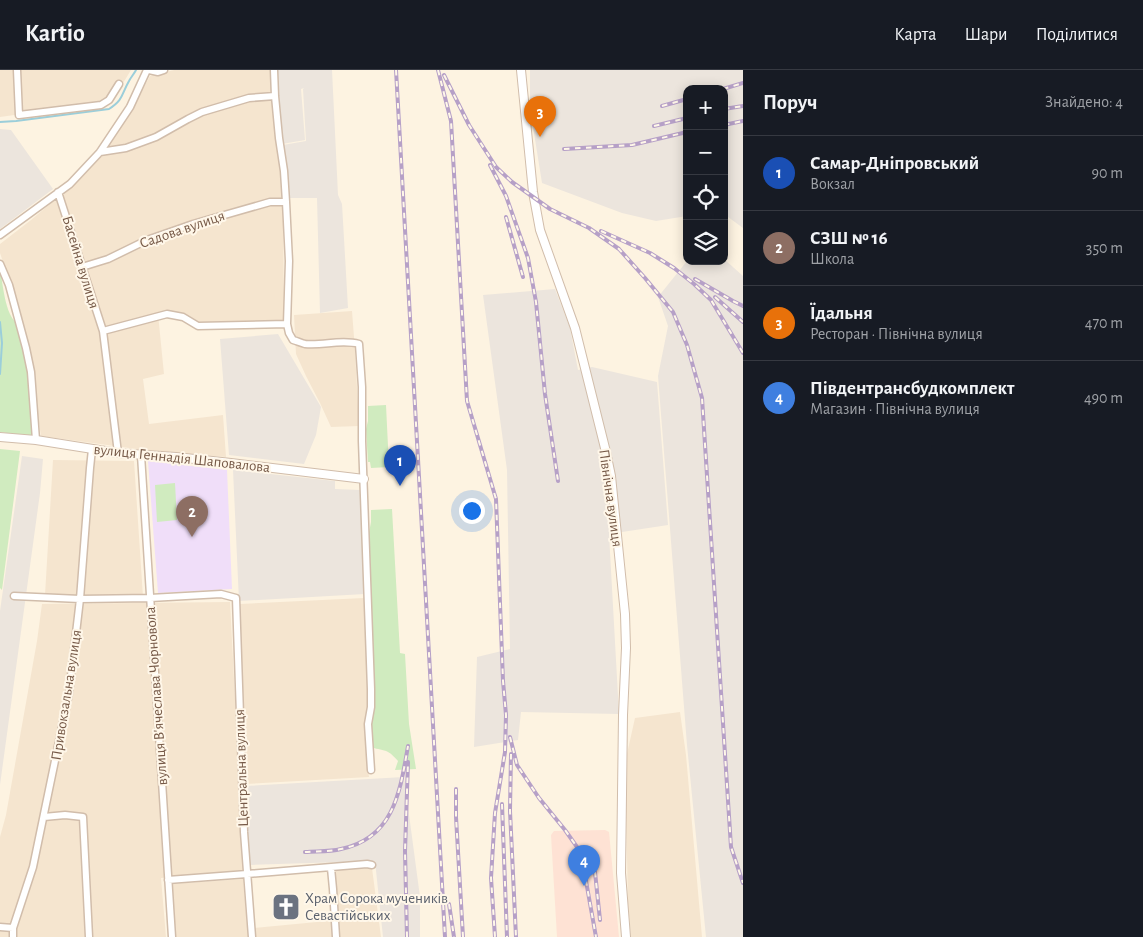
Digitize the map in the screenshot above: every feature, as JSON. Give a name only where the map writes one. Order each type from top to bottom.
[{"type":"street","points":[[16,70],[20,115],[101,105],[109,100],[119,84]]},
{"type":"street","points":[[0,235],[70,184],[100,152],[130,107],[148,70],[158,72],[164,70]]},
{"type":"street","points":[[274,70],[286,202],[289,261],[288,333],[293,340],[306,344],[339,341],[359,344],[362,387],[371,689],[371,707],[368,724],[371,770]]},
{"type":"street","name":"Північна вулиця","points":[[521,70],[540,230],[575,328],[606,452],[610,476],[625,623],[626,666],[622,715],[621,873],[626,937]]},
{"type":"street","points":[[100,152],[126,148],[156,137],[202,112],[249,98],[275,96]]},
{"type":"street","name":"Басейна вулиця","points":[[58,192],[103,331],[118,453]]},
{"type":"street","name":"Садова вулиця","points":[[82,267],[108,259],[147,240],[193,224],[270,202],[286,202]]},
{"type":"street","points":[[0,264],[9,285],[31,372],[36,440]]},
{"type":"street","points":[[103,331],[167,314],[183,317],[198,326],[287,324]]},
{"type":"street","name":"вулиця Геннадія Шаповалова","points":[[2,437],[36,440],[118,453],[231,463],[364,479]]},
{"type":"street","name":"Привокзальна вулиця","points":[[13,937],[13,928],[33,867],[69,693],[80,599],[92,449]]},
{"type":"street","name":"вулиця В'ячеслава Чорновола","points":[[141,455],[172,937]]},
{"type":"street","name":"Центральна вулиця","points":[[150,598],[221,594],[236,598],[244,832],[252,937]]},
{"type":"street","points":[[14,596],[80,599],[150,598]]},
{"type":"street","points":[[44,817],[66,815],[83,817],[89,937]]},
{"type":"street","points":[[168,880],[372,865]]},
{"type":"street","points":[[331,868],[336,937]]},
{"type":"street","points":[[0,927],[13,928]]},
{"type":"shaded area","points":[[0,70],[131,70],[114,98],[93,104],[0,117]]},
{"type":"shaded area","points":[[174,70],[271,70],[283,193],[284,322],[197,324],[185,315],[158,314],[164,374],[143,379],[149,424],[223,415],[226,457],[144,450],[41,436],[27,344],[0,253],[0,244],[63,193],[97,159],[130,113],[150,76]]},
{"type":"shaded area","points":[[277,70],[332,70],[338,195],[342,204],[348,308],[320,313],[317,198],[289,198],[283,145],[306,141],[304,88],[301,89],[305,140],[282,144]]},
{"type":"shaded area","points":[[530,70],[743,70],[743,228],[728,217],[728,85],[683,85],[683,217],[656,221],[622,213],[542,183],[530,108]]},
{"type":"shaded area","points":[[0,129],[11,130],[53,189],[0,229]]},
{"type":"shaded area","points":[[728,263],[743,276],[743,937],[706,937],[687,745],[658,376],[668,326],[658,297],[684,265],[728,265]]},
{"type":"shaded area","points":[[555,289],[570,328],[578,370],[592,367],[657,382],[668,525],[609,534],[619,714],[521,712],[518,740],[474,747],[477,657],[510,649],[507,470],[483,295]]},
{"type":"shaded area","points":[[352,311],[359,426],[331,427],[296,354],[294,315]]},
{"type":"shaded area","points":[[278,334],[321,407],[316,435],[304,464],[229,455],[220,339]]},
{"type":"shaded area","points":[[22,456],[43,459],[0,785],[0,611]]},
{"type":"shaded area","points":[[53,460],[134,461],[143,597],[84,598],[45,595]]},
{"type":"shaded area","points":[[148,461],[227,470],[232,589],[158,593]]},
{"type":"shaded area","points":[[233,470],[335,481],[335,489],[360,490],[365,594],[239,601]]},
{"type":"shaded area","points":[[364,598],[368,711],[364,727],[369,777],[245,784],[240,604]]},
{"type":"shaded area","points":[[230,602],[244,872],[161,878],[166,937],[0,937],[0,837],[6,815],[42,604]]},
{"type":"shaded area","points":[[680,712],[686,755],[702,937],[631,937],[628,903],[625,763],[635,718]]},
{"type":"shaded area","points":[[404,777],[420,897],[420,937],[383,937],[375,861],[250,865],[245,786]]},
{"type":"shaded area","points":[[605,830],[609,832],[619,937],[557,937],[551,835],[554,831]]},
{"type":"shaded area","points":[[372,868],[381,937],[255,937],[254,928],[338,920],[335,869]]},
{"type":"shaded area","points":[[243,879],[248,937],[175,937],[171,884]]},
{"type":"green space","points":[[0,269],[7,306],[17,323],[19,337],[26,357],[33,434],[29,436],[0,432]]},
{"type":"green space","points":[[386,405],[389,467],[371,468],[370,462],[368,462],[366,429],[368,406]]},
{"type":"green space","points":[[0,449],[20,451],[2,590],[0,588]]},
{"type":"green space","points":[[175,483],[177,520],[157,522],[155,485]]},
{"type":"green space","points":[[392,509],[400,653],[405,654],[409,724],[416,769],[395,770],[398,761],[388,752],[372,747],[371,742],[368,538],[371,510]]},
{"type":"waterway","points":[[0,122],[109,109],[120,99],[136,70]]},
{"type":"waterway","points":[[0,322],[2,343],[0,374]]},
{"type":"railway","points":[[396,70],[445,937]]},
{"type":"railway","points":[[438,70],[451,121],[467,401],[496,499],[506,715],[505,752],[495,813],[491,878],[495,937]]},
{"type":"railway","points":[[444,75],[469,125],[496,167],[512,182],[550,209],[589,228],[619,249],[673,312],[687,345],[702,398],[731,847],[743,883]]},
{"type":"railway","points":[[728,88],[743,83]]},
{"type":"railway","points":[[662,106],[683,100]]},
{"type":"railway","points":[[728,108],[743,106]]},
{"type":"railway","points":[[654,126],[683,119]]},
{"type":"railway","points":[[728,124],[743,121]]},
{"type":"railway","points":[[564,149],[632,145],[683,133]]},
{"type":"railway","points":[[490,165],[506,196],[528,258],[536,302],[545,394],[558,481]]},
{"type":"railway","points":[[506,217],[523,277]]},
{"type":"railway","points":[[601,231],[650,253],[674,268],[694,284],[711,300],[743,353]]},
{"type":"railway","points":[[695,279],[743,306]]},
{"type":"railway","points":[[715,297],[743,322]]},
{"type":"railway","points":[[510,737],[517,765],[539,798],[577,847],[586,881],[596,937]]},
{"type":"railway","points":[[305,852],[341,849],[359,843],[373,835],[383,824],[397,796],[408,746]]},
{"type":"railway","points":[[511,754],[510,811],[516,937]]},
{"type":"railway","points":[[407,937],[405,851],[408,762]]},
{"type":"railway","points":[[456,789],[463,937]]},
{"type":"railway","points":[[502,804],[507,937]]},
{"type":"railway","points":[[595,872],[600,920]]},
{"type":"railway","points":[[449,904],[454,937]]},
{"type":"place","name":"Їдальня","points":[[540,137]]},
{"type":"place","name":"Самар-Дніпровський","points":[[400,486]]},
{"type":"place","name":"СЗШ № 16","points":[[192,537]]},
{"type":"place","name":"Південтрансбудкомплект","points":[[584,886]]},
{"type":"place","name":"Храм Сорока мучеників Севастійських","points":[[286,907]]}]
